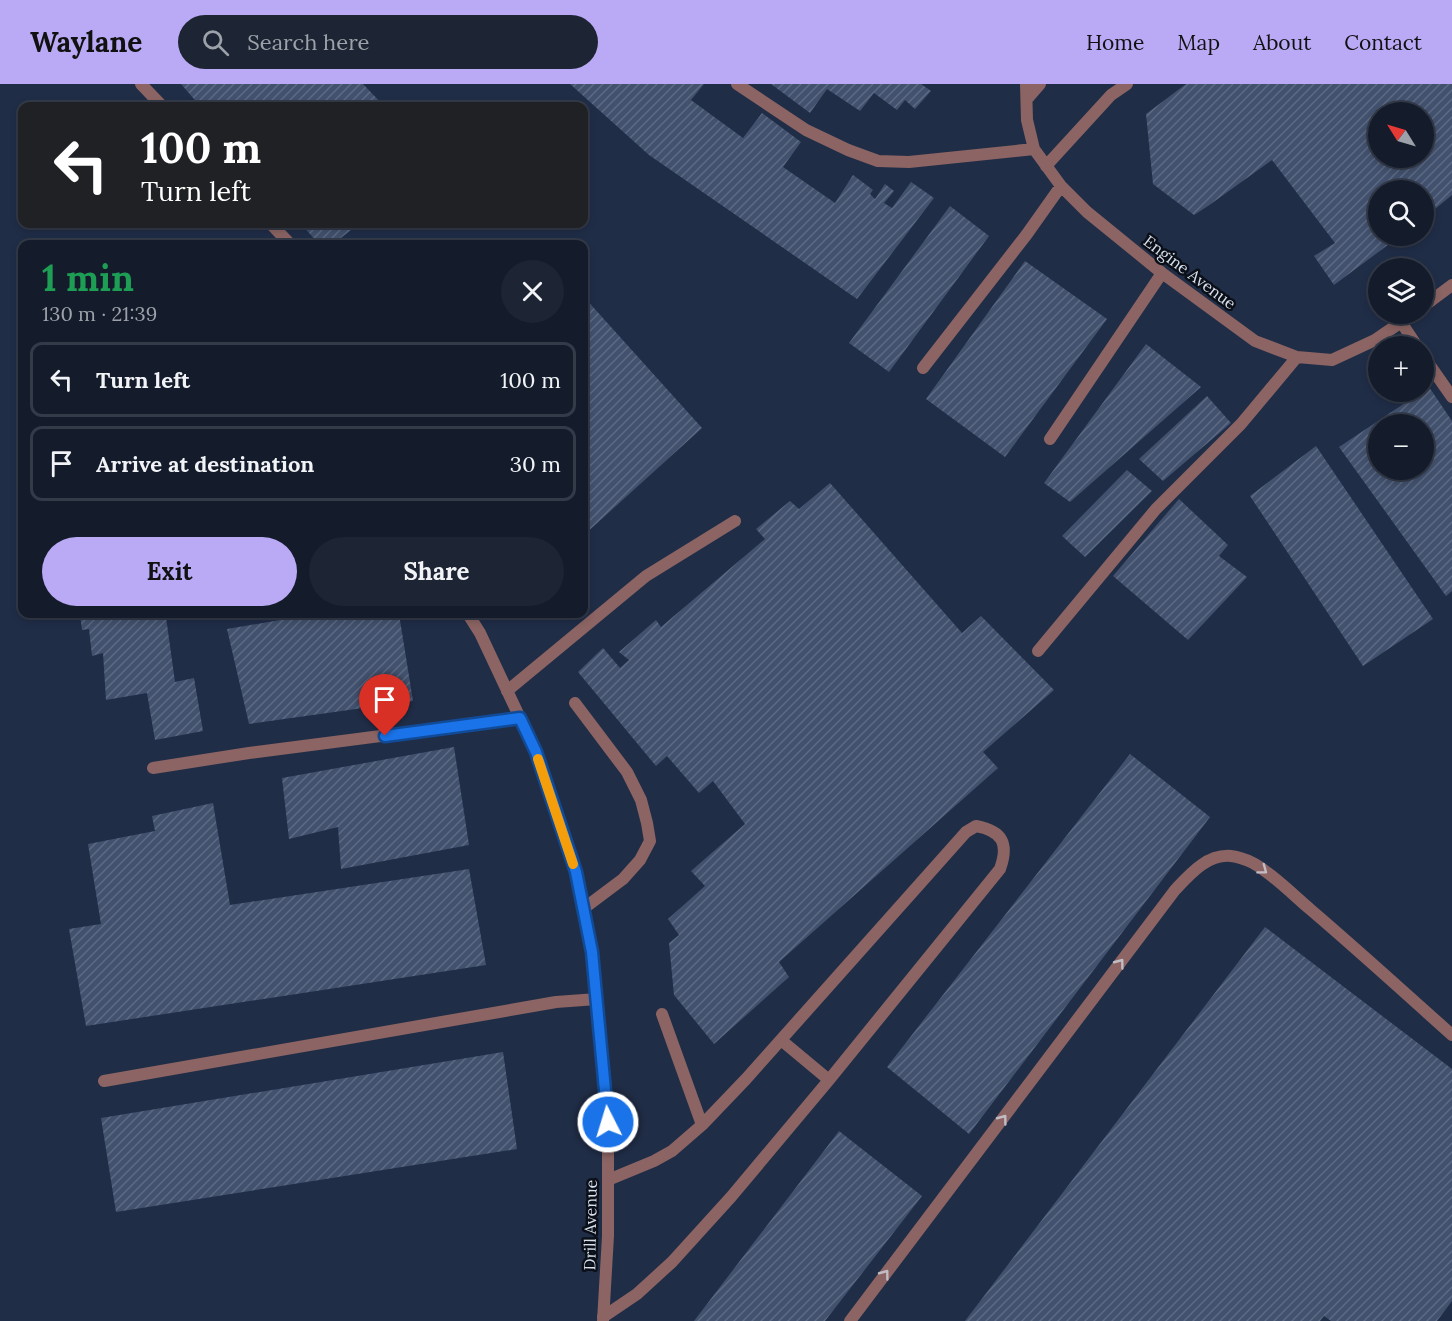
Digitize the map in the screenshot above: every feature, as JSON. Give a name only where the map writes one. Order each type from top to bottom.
[{"type":"street","points":[[141,84],[158,102]]},
{"type":"street","points":[[737,84],[806,130],[878,161],[909,162],[1034,149]]},
{"type":"street","name":"Engine Avenue","points":[[1026,84],[1027,120],[1034,149],[1061,186],[1087,212],[1162,273],[1255,341],[1297,357],[1332,360],[1375,340],[1398,324]]},
{"type":"street","points":[[1027,99],[1040,84]]},
{"type":"street","points":[[1046,166],[1111,95],[1127,84]]},
{"type":"street","points":[[922,368],[1027,234],[1061,186]]},
{"type":"street","points":[[275,228],[286,240]]},
{"type":"street","points":[[1050,439],[1162,273]]},
{"type":"street","points":[[1434,299],[1451,288]]},
{"type":"street","points":[[1038,651],[1156,509],[1241,424],[1297,357]]},
{"type":"street","points":[[1434,372],[1452,398]]},
{"type":"street","points":[[507,691],[646,576],[735,521]]},
{"type":"street","name":"Drill Avenue","points":[[471,618],[480,633],[536,752],[576,872],[592,952],[608,1122],[608,1236],[603,1319]]},
{"type":"street","points":[[575,702],[627,772],[641,800],[650,841],[640,860],[623,879],[583,909]]},
{"type":"street","points":[[153,768],[249,753],[520,718]]},
{"type":"street","points":[[603,1319],[637,1294],[672,1262],[731,1197],[829,1080],[1000,869],[1004,856],[1004,844],[999,835],[987,828],[976,826],[966,832],[746,1079],[702,1125],[672,1150],[654,1161],[608,1180]]},
{"type":"street","points":[[850,1321],[1174,890],[1205,862],[1217,857],[1230,856],[1242,858],[1265,871],[1452,1035]]},
{"type":"street","points":[[104,1081],[556,1002],[597,999]]},
{"type":"street","points":[[662,1014],[702,1125]]},
{"type":"street","points":[[781,1040],[829,1080]]},
{"type":"shaded area","points":[[0,84],[1452,84],[1452,1321],[0,1321]]},
{"type":"building","points":[[181,84],[363,84],[380,102],[197,102]]},
{"type":"building","points":[[570,84],[704,84],[691,100],[743,138],[762,113],[801,142],[783,167],[835,203],[853,175],[873,190],[870,194],[875,199],[885,184],[894,191],[884,203],[892,208],[911,182],[934,198],[857,299],[649,155]]},
{"type":"building","points":[[771,84],[921,84],[931,91],[915,109],[905,100],[897,110],[874,93],[860,111],[827,89],[810,113]]},
{"type":"building","points":[[1186,84],[1452,84],[1452,195],[1434,210],[1434,180],[1368,180],[1368,246],[1387,246],[1334,285],[1314,256],[1335,243],[1272,160],[1194,215],[1153,184],[1146,114]]},
{"type":"building","points":[[950,206],[989,236],[889,372],[849,343]]},
{"type":"building","points":[[305,228],[354,228],[338,240],[315,240]]},
{"type":"building","points":[[1025,261],[1107,319],[1005,457],[926,399]]},
{"type":"building","points":[[588,301],[702,428],[588,531]]},
{"type":"building","points":[[1146,344],[1201,387],[1070,502],[1044,483]]},
{"type":"building","points":[[1434,394],[1452,421],[1452,591],[1446,596],[1339,447],[1368,428],[1368,480],[1434,480],[1434,414],[1388,414],[1406,402],[1434,402]]},
{"type":"building","points":[[1207,396],[1231,423],[1163,481],[1139,459]]},
{"type":"building","points":[[1316,446],[1433,619],[1363,666],[1250,496]]},
{"type":"building","points":[[1127,470],[1152,491],[1085,557],[1062,536]]},
{"type":"building","points":[[830,483],[962,633],[981,616],[1054,690],[983,752],[998,768],[779,962],[789,977],[714,1044],[674,995],[669,943],[679,935],[668,919],[705,886],[691,871],[745,824],[713,781],[699,793],[667,756],[656,766],[578,672],[603,648],[620,668],[629,660],[619,652],[656,620],[661,627],[765,539],[756,529],[790,501],[799,509]]},
{"type":"building","points":[[1179,499],[1228,545],[1219,556],[1247,577],[1188,640],[1113,576]]},
{"type":"building","points":[[80,618],[166,618],[175,682],[194,678],[203,731],[155,740],[147,693],[106,700],[103,653],[92,656],[89,629],[82,630]]},
{"type":"building","points":[[292,618],[400,618],[413,701],[249,724],[227,629]]},
{"type":"building","points":[[454,747],[469,845],[341,869],[338,827],[289,839],[282,778]]},
{"type":"building","points":[[1130,754],[1210,817],[969,1134],[887,1067]]},
{"type":"building","points":[[213,803],[230,905],[469,869],[486,965],[86,1026],[69,929],[101,924],[88,844],[155,831],[152,816]]},
{"type":"building","points":[[1265,927],[1452,1069],[1452,1301],[1437,1321],[1331,1321],[1324,1316],[1320,1321],[965,1321]]},
{"type":"building","points":[[503,1052],[517,1149],[116,1212],[101,1118]]},
{"type":"building","points":[[839,1131],[922,1196],[825,1321],[694,1321]]},
{"type":"slow traffic","points":[[538,759],[573,864]]},
{"type":"route","points":[[385,736],[520,718],[536,752],[576,872],[592,952],[608,1122]]}]
